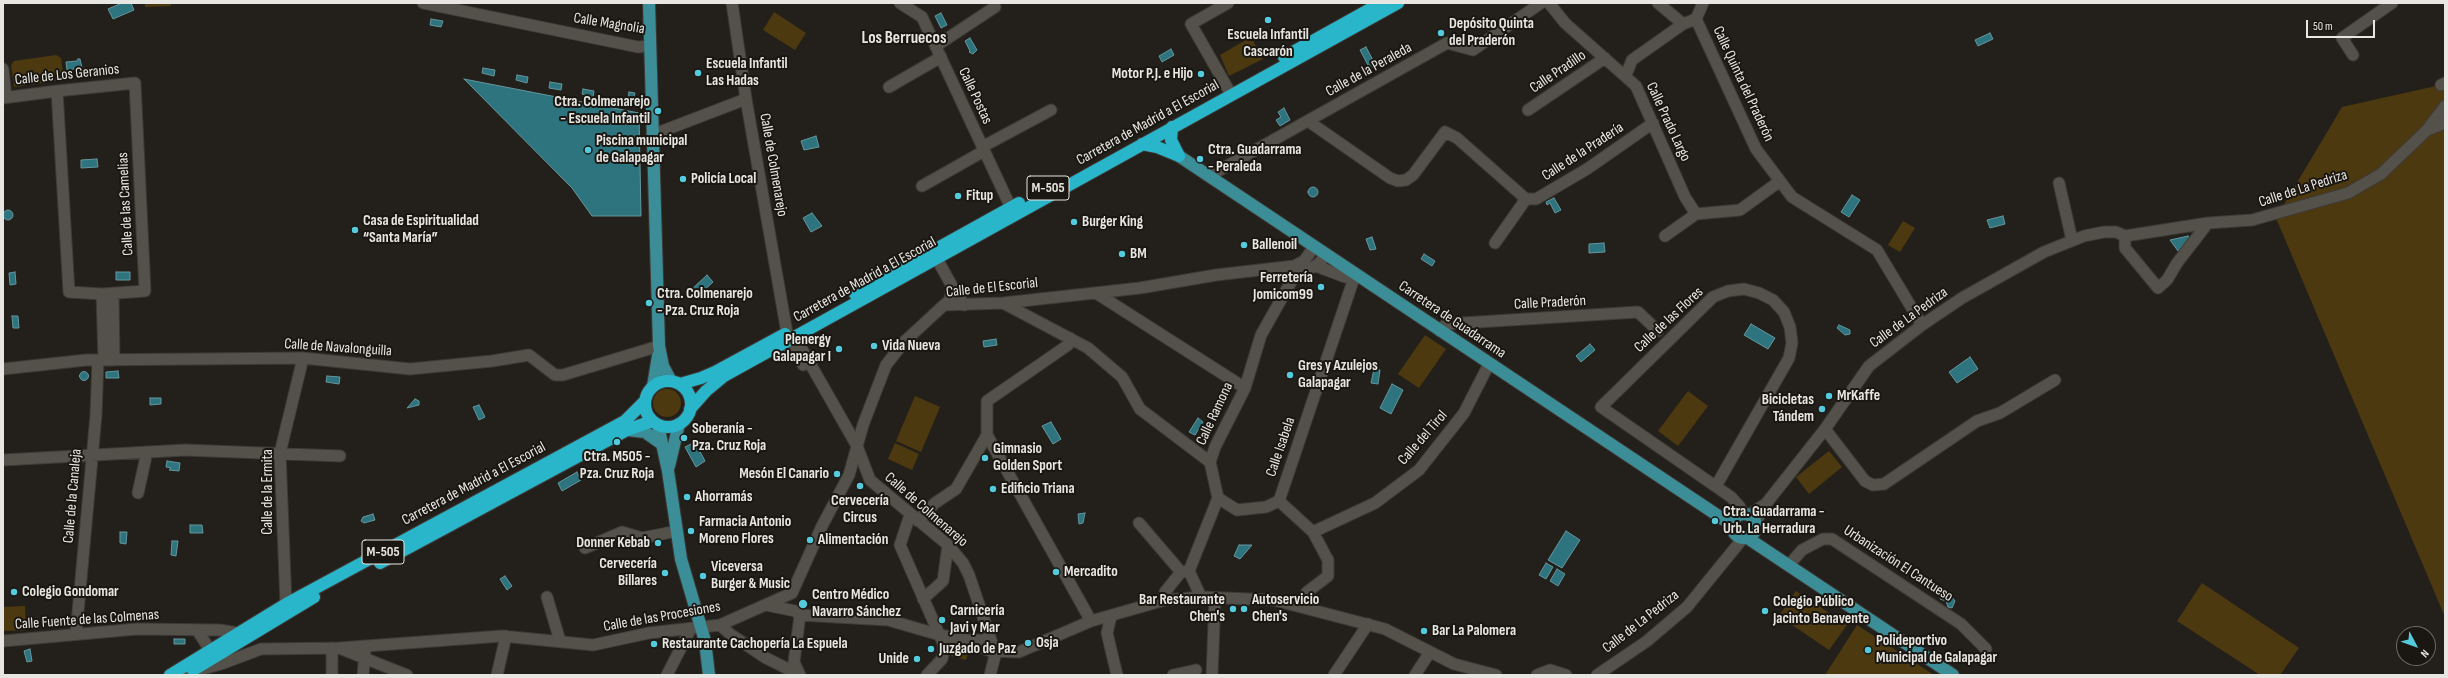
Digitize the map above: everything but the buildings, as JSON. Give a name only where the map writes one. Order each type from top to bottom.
[{"type":"highway","name":"Carretera de Madrid a El Escorial","points":[[690,409],[706,391],[724,376],[789,337],[1010,208],[1228,89],[1381,3]]},
{"type":"highway","name":"Carretera de Madrid a El Escorial","points":[[676,382],[701,378],[789,337],[937,259],[1172,127],[1398,3]]},
{"type":"highway","points":[[1172,127],[1171,140],[1179,156]]},
{"type":"highway","points":[[1142,144],[1157,147],[1179,156]]},
{"type":"highway","points":[[676,382],[689,395],[690,409]]},
{"type":"highway","name":"M-505","points":[[645,402],[647,394],[653,386],[658,383],[676,382]]},
{"type":"highway","name":"Carretera de Madrid a El Escorial","points":[[170,675],[286,604],[600,436],[625,421],[645,402]]},
{"type":"highway","points":[[645,402],[646,410],[655,423]]},
{"type":"highway","name":"M-505","points":[[655,423],[669,427],[679,424],[686,418],[690,409]]},
{"type":"highway","name":"Carretera de Madrid a El Escorial","points":[[187,674],[312,598],[627,430],[655,423]]},
{"type":"main road","points":[[649,3],[659,349],[653,386]]},
{"type":"main road","name":"Carretera de Guadarrama","points":[[1179,156],[1708,510],[1744,526],[1775,555],[1789,565],[1954,675]]},
{"type":"main road","points":[[659,349],[663,366],[676,382]]},
{"type":"main road","points":[[655,423],[662,444],[668,471],[681,559],[695,629],[708,656],[709,675]]},
{"type":"main road","points":[[668,471],[679,424]]},
{"type":"main road","points":[[627,430],[645,432],[662,444]]},
{"type":"street","name":"Calle Magnolia","points":[[423,3],[638,47],[650,46]]},
{"type":"street","name":"Calle de Colmenarejo","points":[[732,3],[746,99],[789,337],[797,355],[855,450]]},
{"type":"street","name":"Calle Postas","points":[[900,3],[922,17],[1010,208]]},
{"type":"street","points":[[1227,3],[1191,24],[1228,89]]},
{"type":"street","name":"Calle de la Peraleda","points":[[1212,178],[1218,171],[1447,43],[1473,50],[1541,3]]},
{"type":"street","name":"Calle Prado Largo","points":[[1549,3],[1565,23],[1626,75],[1636,86],[1685,197],[1696,214]]},
{"type":"street","points":[[1658,3],[1683,24]]},
{"type":"street","name":"Calle Quinta del Praderón","points":[[1703,3],[1696,19],[1756,149],[1792,196],[1877,250],[1922,325]]},
{"type":"street","points":[[2353,55],[2342,38],[2392,3]]},
{"type":"street","points":[[936,46],[995,7]]},
{"type":"street","points":[[1626,75],[1632,60],[1683,24],[1696,19]]},
{"type":"street","name":"Calle Postas","points":[[889,87],[941,57]]},
{"type":"street","name":"Calle Pradillo","points":[[1528,110],[1605,58]]},
{"type":"street","points":[[3,69],[5,98]]},
{"type":"street","name":"Calle de Los Geranios","points":[[5,98],[135,83]]},
{"type":"street","name":"Calle de las Camelias","points":[[57,91],[69,292],[102,294],[146,291],[135,83]]},
{"type":"street","points":[[652,135],[746,99]]},
{"type":"street","name":"Calle de La Pedriza","points":[[1597,675],[1647,641],[1687,607],[1730,553],[1744,526],[1765,505],[1825,428],[1869,366],[1922,325],[2007,271],[2044,252],[2072,240],[2104,232],[2116,232],[2125,236],[2208,223],[2252,220],[2348,193],[2381,174],[2427,130],[2445,106]]},
{"type":"street","name":"Calle Postas","points":[[922,186],[1051,110]]},
{"type":"street","points":[[1308,121],[1390,178],[1398,181],[1406,180],[1413,175],[1445,132],[1458,138],[1526,199],[1496,243]]},
{"type":"street","name":"Calle de la Pradería","points":[[1526,199],[1536,199],[1587,169],[1653,123]]},
{"type":"street","points":[[2427,130],[2445,123]]},
{"type":"street","points":[[1664,236],[1696,214],[1740,210],[1780,181]]},
{"type":"street","points":[[2059,183],[2072,240]]},
{"type":"street","points":[[2125,236],[2125,248],[2158,288],[2167,280],[2177,263],[2208,223]]},
{"type":"street","points":[[1295,270],[1319,250],[1322,260],[1316,266]]},
{"type":"street","points":[[937,259],[964,305]]},
{"type":"street","points":[[1295,270],[1316,266],[1345,277],[1356,274]]},
{"type":"street","name":"Calle de El Escorial","points":[[792,592],[822,526],[849,475],[855,450],[886,365],[904,342],[944,305],[1003,303],[1096,293],[1140,288],[1236,272],[1295,270]]},
{"type":"street","name":"Calle Ramona","points":[[1218,498],[1210,462],[1215,447],[1245,388],[1261,334],[1295,270]]},
{"type":"street","name":"Calle Isabela","points":[[1300,606],[1307,592],[1328,576],[1328,560],[1313,532],[1279,501],[1356,274]]},
{"type":"street","points":[[944,305],[950,300],[952,286]]},
{"type":"street","name":"Calle de las Flores","points":[[1716,486],[1789,358],[1792,343],[1790,327],[1778,306],[1759,293],[1744,289],[1728,291],[1713,297],[1600,407],[1716,486],[1738,504],[1744,526]]},
{"type":"street","points":[[105,360],[113,293]]},
{"type":"street","points":[[1096,293],[1245,388]]},
{"type":"street","points":[[102,294],[105,360]]},
{"type":"street","points":[[1003,303],[1088,348],[1122,377],[1140,409],[1210,462]]},
{"type":"street","name":"Calle Praderón","points":[[1440,331],[1446,324],[1638,312],[1658,331]]},
{"type":"street","name":"Calle de Colmenarejo","points":[[789,337],[798,344],[870,480]]},
{"type":"street","points":[[1070,338],[1068,345],[987,401],[987,435],[1091,621]]},
{"type":"street","name":"Calle de Navalonguilla","points":[[3,369],[105,360],[303,358],[410,368],[492,361],[529,355],[555,375],[563,375],[659,349]]},
{"type":"street","name":"Calle de la Ermita","points":[[286,604],[280,453],[303,358]]},
{"type":"street","name":"Calle de la Canaleja","points":[[76,634],[91,455],[105,360]]},
{"type":"street","name":"Calle del Tirol","points":[[1313,532],[1375,503],[1419,470],[1464,413],[1489,364]]},
{"type":"street","points":[[1825,428],[1865,481],[1873,485],[1884,484],[1977,421],[2000,413],[2055,380]]},
{"type":"street","points":[[942,659],[944,651],[940,635],[900,545],[914,518],[956,489],[987,435]]},
{"type":"street","points":[[3,460],[185,450],[340,456]]},
{"type":"street","points":[[138,494],[147,452]]},
{"type":"street","name":"Calle de Colmenarejo","points":[[849,475],[862,473],[948,545],[963,563],[969,575],[990,640],[996,652]]},
{"type":"street","points":[[1165,600],[1165,592],[1185,571],[1218,498],[1237,510],[1266,508],[1279,501]]},
{"type":"street","points":[[1140,523],[1185,571],[1201,597]]},
{"type":"street","points":[[585,548],[622,532],[642,538],[677,531]]},
{"type":"street","name":"Urbanización El Cantueso","points":[[1789,565],[1802,550],[1823,539],[1832,539],[1961,624],[1986,649]]},
{"type":"street","points":[[923,599],[944,581],[948,545]]},
{"type":"street","name":"Calle de las Procesiones","points":[[187,674],[221,664],[261,649],[336,648],[506,636],[592,645],[649,633],[720,625],[792,592]]},
{"type":"street","points":[[547,597],[560,641]]},
{"type":"street","points":[[766,605],[795,611],[800,615],[888,620],[962,640],[996,652],[1019,652],[1091,621],[1165,600],[1201,597],[1274,600],[1300,606],[1334,617],[1368,624],[1391,632],[1454,664],[1496,675]]},
{"type":"street","points":[[1212,675],[1214,598]]},
{"type":"street","points":[[799,674],[794,662],[800,615]]},
{"type":"street","points":[[1110,616],[1107,633],[1117,675]]},
{"type":"street","points":[[1334,675],[1368,624]]},
{"type":"street","points":[[720,625],[730,634],[766,658],[799,674]]},
{"type":"street","name":"Calle Fuente de las Colmenas","points":[[3,641],[137,629],[219,630],[239,633]]},
{"type":"street","points":[[667,675],[695,629]]},
{"type":"street","points":[[197,630],[210,650]]},
{"type":"street","points":[[497,675],[506,636]]},
{"type":"street","points":[[927,675],[962,640],[990,640]]},
{"type":"street","points":[[363,675],[364,659],[368,645]]},
{"type":"street","points":[[332,675],[336,648],[407,675]]},
{"type":"street","points":[[991,675],[996,652]]},
{"type":"street","points":[[1415,675],[1430,652]]},
{"type":"street","points":[[1454,664],[1462,675]]},
{"type":"street","points":[[1173,675],[1196,670]]},
{"type":"street","points":[[1537,675],[1550,670],[1566,675]]},
{"type":"shaded area","points":[[145,3],[171,3],[171,6],[145,7]]},
{"type":"shaded area","points":[[774,12],[806,33],[795,50],[763,30]]},
{"type":"shaded area","points":[[1251,37],[1263,59],[1229,76],[1220,55]]},
{"type":"shaded area","points":[[56,55],[61,58],[64,80],[14,87],[11,65],[14,61]]},
{"type":"shaded area","points":[[2445,84],[2445,617],[2276,218],[2342,107]]},
{"type":"shaded area","points":[[1903,221],[1915,228],[1900,252],[1888,245]]},
{"type":"shaded area","points":[[1425,335],[1446,349],[1419,388],[1398,374]]},
{"type":"shaded area","points":[[667,389],[677,393],[681,403],[677,413],[667,417],[657,413],[653,403],[657,393]]},
{"type":"shaded area","points":[[1688,391],[1708,406],[1678,446],[1658,431]]},
{"type":"shaded area","points":[[915,396],[940,407],[921,452],[896,441]]},
{"type":"shaded area","points":[[895,443],[919,454],[912,470],[888,459]]},
{"type":"shaded area","points":[[1829,451],[1842,467],[1809,494],[1796,477]]},
{"type":"shaded area","points":[[2202,583],[2299,648],[2280,675],[2260,675],[2177,621]]},
{"type":"shaded area","points":[[1796,591],[1847,625],[1829,650],[1779,616]]},
{"type":"shaded area","points":[[25,606],[26,630],[3,631],[3,607]]},
{"type":"shaded area","name":"Polideportivo Municipal de Galapagar","points":[[1857,625],[1934,675],[1825,675]]},
{"type":"shaded area","points":[[957,647],[969,650],[966,660],[951,656]]},
{"type":"water","points":[[122,3],[131,3],[134,10],[113,19],[108,9]]},
{"type":"water","points":[[941,13],[947,25],[941,28],[935,16]]},
{"type":"water","points":[[431,19],[443,21],[441,27],[430,25]]},
{"type":"water","points":[[1990,33],[1993,39],[1978,46],[1975,40]]},
{"type":"water","points":[[970,38],[977,50],[973,54],[969,52],[970,51],[965,41]]},
{"type":"water","points":[[1366,47],[1376,66],[1370,69],[1360,50]]},
{"type":"water","points":[[1171,49],[1174,55],[1162,62],[1159,56]]},
{"type":"water","points":[[80,59],[82,68],[67,70],[66,62],[77,61]]},
{"type":"water","points":[[483,68],[495,70],[494,76],[482,73]]},
{"type":"water","points":[[517,75],[528,77],[527,83],[516,80]]},
{"type":"water","name":"Piscina municipal de Galapagar","points":[[464,79],[639,113],[641,216],[592,216],[572,188]]},
{"type":"water","points":[[550,82],[562,84],[561,90],[549,88]]},
{"type":"water","points":[[583,89],[594,91],[593,97],[582,94]]},
{"type":"water","points":[[629,92],[635,93],[632,105],[627,104]]},
{"type":"water","points":[[1284,108],[1290,120],[1280,126],[1276,120],[1281,117],[1278,112]]},
{"type":"water","points":[[816,136],[819,147],[804,150],[801,141]]},
{"type":"water","points":[[97,159],[98,167],[81,168],[81,160]]},
{"type":"water","points":[[1311,187],[1315,187],[1318,192],[1315,197],[1311,197],[1308,194],[1308,190]]},
{"type":"water","points":[[1852,195],[1860,200],[1849,217],[1841,212]]},
{"type":"water","points":[[1554,198],[1561,210],[1555,213],[1550,203],[1547,205],[1546,202]]},
{"type":"water","points":[[8,210],[13,215],[8,220],[3,215]]},
{"type":"water","points":[[812,213],[822,226],[811,232],[803,218]]},
{"type":"water","points":[[2003,216],[2005,224],[1990,228],[1987,220]]},
{"type":"water","points":[[2188,236],[2189,238],[2178,251],[2170,240]]},
{"type":"water","points":[[1372,237],[1376,249],[1370,250],[1366,239]]},
{"type":"water","points":[[1604,243],[1605,252],[1589,253],[1589,244]]},
{"type":"water","points":[[1424,254],[1435,261],[1432,266],[1421,259]]},
{"type":"water","points":[[15,272],[16,284],[10,285],[9,273]]},
{"type":"water","points":[[116,272],[130,272],[130,280],[116,280]]},
{"type":"water","points":[[707,275],[713,282],[698,296],[692,289]]},
{"type":"water","points":[[12,316],[18,316],[19,328],[13,328]]},
{"type":"water","points":[[1751,324],[1775,338],[1768,349],[1744,335]]},
{"type":"water","points":[[1839,325],[1850,330],[1850,334],[1845,335],[1837,328]]},
{"type":"water","points":[[996,339],[997,345],[984,347],[983,341]]},
{"type":"water","points":[[1590,344],[1595,350],[1581,362],[1576,356]]},
{"type":"water","points":[[1970,357],[1978,369],[1957,383],[1949,372]]},
{"type":"water","points":[[1374,369],[1380,370],[1378,384],[1371,383]]},
{"type":"water","points":[[84,371],[89,376],[84,381],[79,376]]},
{"type":"water","points":[[118,371],[119,378],[106,378],[106,372]]},
{"type":"water","points":[[327,376],[340,377],[339,384],[326,382]]},
{"type":"water","points":[[1392,384],[1403,390],[1391,414],[1380,408]]},
{"type":"water","points":[[150,398],[161,398],[161,404],[150,405]]},
{"type":"water","points":[[415,399],[419,401],[419,405],[407,408]]},
{"type":"water","points":[[479,405],[485,417],[479,420],[473,407]]},
{"type":"water","points":[[1198,418],[1203,422],[1195,435],[1189,432]]},
{"type":"water","points":[[1051,422],[1061,439],[1053,444],[1042,426]]},
{"type":"water","points":[[695,442],[705,461],[696,467],[685,447]]},
{"type":"water","points":[[167,461],[180,463],[179,471],[169,470],[171,468],[166,467]]},
{"type":"water","points":[[577,472],[581,480],[562,491],[558,483]]},
{"type":"water","points":[[1085,513],[1083,523],[1079,524],[1078,514]]},
{"type":"water","points":[[373,514],[375,520],[364,523],[361,521],[363,517]]},
{"type":"water","points":[[190,525],[202,525],[203,533],[190,533]]},
{"type":"water","points":[[1566,531],[1580,540],[1562,568],[1548,560]]},
{"type":"water","points":[[120,532],[127,532],[126,544],[120,543]]},
{"type":"water","points":[[172,541],[178,541],[176,556],[171,555]]},
{"type":"water","points":[[1239,545],[1252,545],[1240,559],[1234,556]]},
{"type":"water","points":[[1546,563],[1553,567],[1546,579],[1539,575]]},
{"type":"water","points":[[1557,569],[1565,574],[1558,586],[1550,581]]},
{"type":"water","points":[[505,576],[512,586],[507,590],[500,579]]},
{"type":"water","points":[[1945,592],[1948,592],[1955,601],[1952,608],[1948,607],[1946,601],[1940,599]]},
{"type":"water","points":[[174,639],[185,639],[185,644],[174,644]]},
{"type":"water","points":[[30,649],[32,661],[27,662],[24,651]]},
{"type":"place","name":"Escuela Infantil Cascarón","points":[[1268,20]]},
{"type":"place","name":"Depósito Quinta del Praderón","points":[[1441,33]]},
{"type":"place","name":"Escuela Infantil Las Hadas","points":[[698,73]]},
{"type":"place","name":"Motor P.J. e Hijo","points":[[1201,74]]},
{"type":"place","name":"Ctra. Colmenarejo - Escuela Infantil","points":[[658,111]]},
{"type":"place","name":"Piscina municipal de Galapagar","points":[[588,150]]},
{"type":"place","name":"Ctra. Guadarrama - Peraleda","points":[[1200,159]]},
{"type":"place","name":"Policía Local","points":[[683,179]]},
{"type":"place","name":"Fitup","points":[[958,196]]},
{"type":"place","name":"Burger King","points":[[1074,222]]},
{"type":"place","name":"Casa de Espiritualidad “Santa María”","points":[[355,230]]},
{"type":"place","name":"Ballenoil","points":[[1244,245]]},
{"type":"place","name":"BM","points":[[1122,254]]},
{"type":"place","name":"Ferretería Jomicom99","points":[[1321,287]]},
{"type":"place","name":"Ctra. Colmenarejo - Pza. Cruz Roja","points":[[649,303]]},
{"type":"place","name":"Vida Nueva","points":[[874,346]]},
{"type":"place","name":"Plenergy Galapagar I","points":[[839,349]]},
{"type":"place","name":"Gres y Azulejos Galapagar","points":[[1290,375]]},
{"type":"place","name":"MrKaffe","points":[[1829,396]]},
{"type":"place","name":"Bicicletas Tándem","points":[[1822,409]]},
{"type":"place","name":"Soberanía - Pza. Cruz Roja","points":[[684,438]]},
{"type":"place","name":"Ctra. M505 - Pza. Cruz Roja","points":[[617,442]]},
{"type":"place","name":"Gimnasio Golden Sport","points":[[985,458]]},
{"type":"place","name":"Mesón El Canario","points":[[837,474]]},
{"type":"place","name":"Cervecería Circus","points":[[860,486]]},
{"type":"place","name":"Edificio Triana","points":[[993,489]]},
{"type":"place","name":"Ahorramás","points":[[687,497]]},
{"type":"place","name":"Ctra. Guadarrama - Urb. La Herradura","points":[[1715,521]]},
{"type":"place","name":"Farmacia Antonio Moreno Flores","points":[[691,531]]},
{"type":"place","name":"Alimentación","points":[[810,540]]},
{"type":"place","name":"Donner Kebab","points":[[658,543]]},
{"type":"place","name":"Mercadito","points":[[1056,572]]},
{"type":"place","name":"Cervecería Billares","points":[[665,573]]},
{"type":"place","name":"Viceversa Burger & Music","points":[[703,576]]},
{"type":"place","name":"Colegio Gondomar","points":[[14,592]]},
{"type":"place","name":"Centro Médico Navarro Sánchez","points":[[803,604]]},
{"type":"place","name":"Bar Restaurante Chen's","points":[[1233,609]]},
{"type":"place","name":"Autoservicio Chen's","points":[[1244,609]]},
{"type":"place","name":"Colegio Público Jacinto Benavente","points":[[1765,611]]},
{"type":"place","name":"Carnicería Javi y Mar","points":[[942,620]]},
{"type":"place","name":"Bar La Palomera","points":[[1424,631]]},
{"type":"place","name":"Osja","points":[[1028,643]]},
{"type":"place","name":"Restaurante Cachopería La Espuela","points":[[654,644]]},
{"type":"place","name":"Juzgado de Paz","points":[[931,649]]},
{"type":"place","name":"Polideportivo Municipal de Galapagar","points":[[1868,650]]},
{"type":"place","name":"Unide","points":[[917,659]]},
{"type":"district","name":"Los Berruecos","points":[[904,39]]}]
